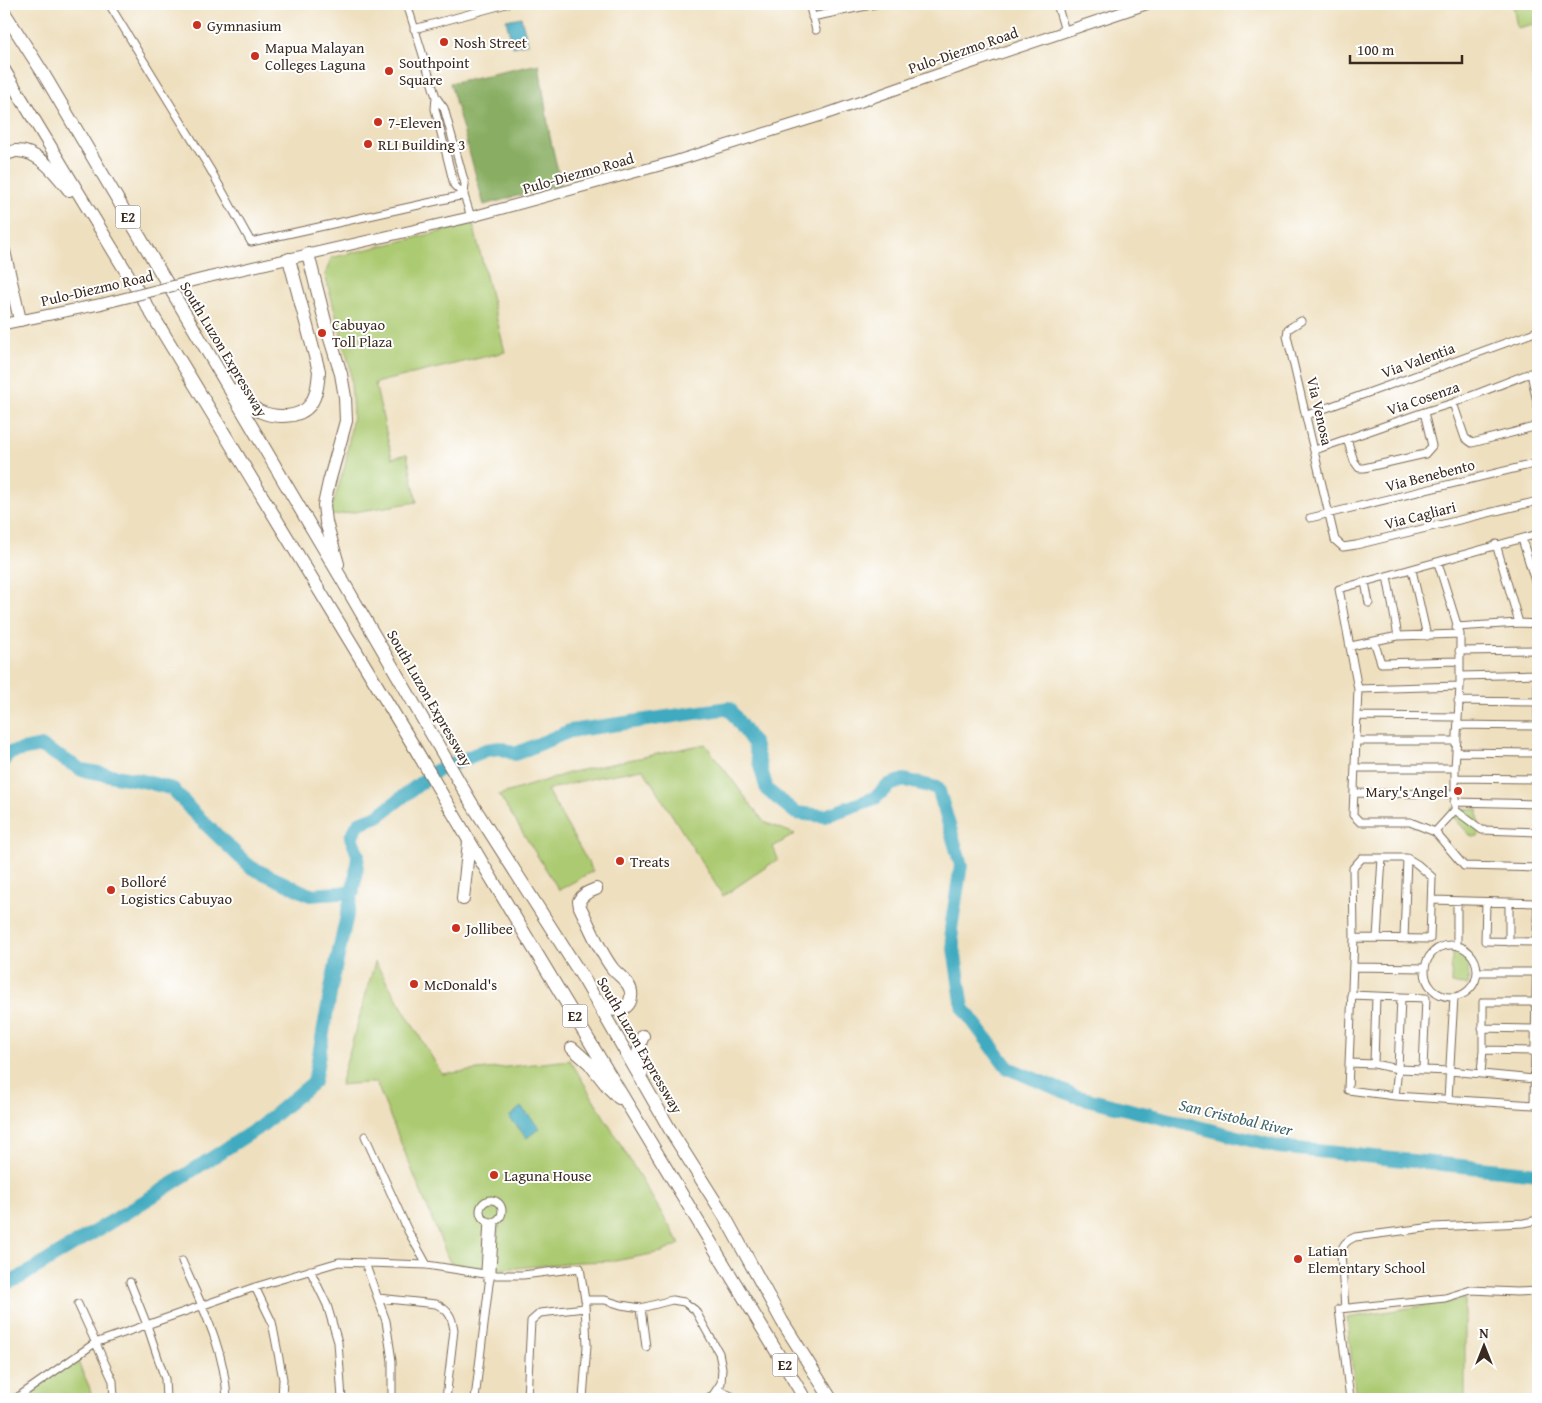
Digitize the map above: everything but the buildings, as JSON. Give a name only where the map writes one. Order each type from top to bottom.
[{"type":"highway","name":"South Luzon Expressway","points":[[4,12],[344,583],[472,804],[586,981],[672,1133],[725,1217],[782,1321],[831,1399]]},
{"type":"highway","name":"E2","points":[[4,70],[416,750],[454,817],[805,1399]]},
{"type":"highway","points":[[4,155],[16,151],[29,153],[41,161],[60,179],[95,221]]},
{"type":"highway","points":[[4,251],[20,320]]},
{"type":"highway","points":[[308,254],[327,329],[341,374],[345,397],[346,421],[324,505],[326,522],[344,583]]},
{"type":"highway","points":[[212,361],[240,396],[258,410],[270,415],[287,416],[301,412],[310,405],[318,388],[319,371],[290,259]]},
{"type":"highway","points":[[463,899],[469,842]]},
{"type":"highway","points":[[586,981],[601,1004],[610,1009],[622,1009],[628,1005],[631,998],[628,985],[613,968],[580,907],[579,901],[582,897],[596,889]]},
{"type":"highway","points":[[643,1036],[639,1044],[638,1054],[641,1070],[654,1102]]},
{"type":"highway","points":[[572,1048],[589,1062],[608,1087],[632,1110]]},
{"type":"main road","name":"Pulo-Diezmo Road","points":[[4,324],[101,304],[209,277],[471,217],[727,146],[1147,4]]},
{"type":"street","points":[[109,4],[210,169],[251,242],[464,195]]},
{"type":"street","points":[[407,4],[436,97],[444,108],[465,184],[464,195],[471,217]]},
{"type":"street","points":[[414,29],[488,6],[506,4]]},
{"type":"street","points":[[808,4],[816,30]]},
{"type":"street","points":[[812,17],[876,4]]},
{"type":"street","points":[[1058,4],[1065,31]]},
{"type":"street","name":"Via Venosa","points":[[1301,321],[1288,329],[1287,336],[1329,514]]},
{"type":"street","name":"Via Valentia","points":[[1307,415],[1538,331]]},
{"type":"street","points":[[1534,371],[1538,407]]},
{"type":"street","name":"Via Cosenza","points":[[1315,450],[1453,403],[1534,371]]},
{"type":"street","points":[[1453,403],[1465,438],[1472,443],[1534,427],[1538,423]]},
{"type":"street","points":[[1347,439],[1354,461],[1359,468],[1424,454],[1432,446],[1424,412]]},
{"type":"street","name":"Via Benebento","points":[[1310,518],[1538,463]]},
{"type":"street","name":"Via Cagliari","points":[[1329,514],[1336,540],[1343,547],[1538,501]]},
{"type":"street","points":[[1538,534],[1496,544],[1412,570],[1340,589],[1358,689],[1353,815],[1360,822],[1410,822],[1434,832],[1464,866],[1538,868]]},
{"type":"street","points":[[1522,539],[1538,591]]},
{"type":"street","points":[[1496,544],[1519,623]]},
{"type":"street","points":[[1434,832],[1455,802],[1460,686],[1460,634],[1456,627],[1438,562]]},
{"type":"street","points":[[1412,570],[1427,636]]},
{"type":"street","points":[[1388,576],[1398,636]]},
{"type":"street","points":[[1365,582],[1369,603]]},
{"type":"street","points":[[1456,627],[1519,623],[1538,624]]},
{"type":"street","points":[[1351,646],[1398,636],[1460,634]]},
{"type":"street","points":[[1374,641],[1381,663],[1460,661]]},
{"type":"street","points":[[1459,651],[1538,650]]},
{"type":"street","points":[[1538,671],[1538,717]]},
{"type":"street","points":[[1460,676],[1538,674]]},
{"type":"street","points":[[1358,689],[1460,686]]},
{"type":"street","points":[[1458,702],[1538,702]]},
{"type":"street","points":[[1357,716],[1538,726]]},
{"type":"street","points":[[1356,741],[1457,741]]},
{"type":"street","points":[[1456,752],[1538,753]]},
{"type":"street","points":[[1355,768],[1455,768]]},
{"type":"street","points":[[1455,778],[1538,779]]},
{"type":"street","points":[[1354,793],[1455,802],[1538,804]]},
{"type":"street","points":[[1538,798],[1538,851]]},
{"type":"street","points":[[1455,802],[1482,830],[1537,832]]},
{"type":"street","points":[[1354,938],[1430,939],[1432,878],[1417,864],[1407,858],[1362,858],[1352,868],[1354,938],[1348,1090],[1395,1096],[1534,1105],[1538,875]]},
{"type":"street","points":[[1377,938],[1382,858]]},
{"type":"street","points":[[1404,939],[1407,858]]},
{"type":"street","points":[[1432,900],[1537,902]]},
{"type":"street","points":[[1457,901],[1457,945]]},
{"type":"street","points":[[1486,902],[1485,941],[1537,942]]},
{"type":"street","points":[[1509,902],[1509,942]]},
{"type":"street","points":[[1457,945],[1465,948],[1472,954],[1478,972],[1470,990],[1454,997],[1442,996],[1433,990],[1426,980],[1425,968],[1431,953],[1438,948],[1457,945]]},
{"type":"street","points":[[1353,967],[1425,968]]},
{"type":"street","points":[[1478,972],[1537,972]]},
{"type":"street","points":[[1351,995],[1426,998],[1423,1069]]},
{"type":"street","points":[[1374,1064],[1376,996]]},
{"type":"street","points":[[1448,1099],[1454,997]]},
{"type":"street","points":[[1395,1096],[1401,998]]},
{"type":"street","points":[[1481,1073],[1483,1002],[1536,1002]]},
{"type":"street","points":[[1482,1028],[1536,1029]]},
{"type":"street","points":[[1483,1050],[1535,1051]]},
{"type":"street","points":[[1348,1062],[1374,1064],[1398,1069],[1481,1073],[1534,1079]]},
{"type":"street","points":[[365,1136],[408,1231],[427,1265]]},
{"type":"street","points":[[1345,1308],[1341,1254],[1342,1247],[1347,1241],[1355,1237],[1433,1227],[1524,1223],[1538,1220]]},
{"type":"street","points":[[475,1399],[489,1284],[492,1221]]},
{"type":"street","points":[[182,1261],[219,1348],[226,1379],[227,1399]]},
{"type":"street","points":[[15,1399],[95,1343],[255,1287],[339,1262],[427,1265],[489,1275],[523,1276],[580,1268],[585,1304],[587,1345],[583,1399]]},
{"type":"street","points":[[365,1263],[386,1321],[392,1361],[392,1399]]},
{"type":"street","points":[[310,1270],[327,1305],[338,1342],[342,1399]]},
{"type":"street","points":[[130,1282],[165,1379],[166,1399]]},
{"type":"street","points":[[255,1287],[272,1322],[283,1378],[282,1399]]},
{"type":"street","points":[[1350,1399],[1339,1309],[1445,1298],[1471,1290],[1538,1291]]},
{"type":"street","points":[[378,1298],[436,1304],[443,1307],[449,1313],[453,1321],[454,1330],[446,1399]]},
{"type":"street","points":[[528,1399],[531,1321],[540,1313],[605,1300],[640,1308],[672,1300],[684,1302],[695,1310],[719,1353],[722,1368],[721,1383],[713,1395],[706,1399]]},
{"type":"street","points":[[78,1304],[113,1381],[114,1399]]},
{"type":"street","points":[[640,1308],[646,1347]]},
{"type":"street","points":[[717,1388],[737,1399]]},
{"type":"green space","points":[[1513,4],[1538,4],[1538,23],[1517,28]]},
{"type":"green space","points":[[539,64],[550,137],[561,184],[484,205],[450,83]]},
{"type":"green space","points":[[473,224],[505,352],[375,383],[392,458],[407,454],[417,502],[329,516],[345,466],[353,415],[350,367],[325,275],[331,258]]},
{"type":"green space","points":[[705,744],[764,822],[795,834],[773,847],[778,859],[723,896],[643,769],[594,778],[547,790],[593,871],[559,890],[499,795],[572,772]]},
{"type":"green space","points":[[1452,808],[1478,809],[1479,836],[1472,837],[1453,817]]},
{"type":"green space","points":[[1452,954],[1469,954],[1468,985],[1451,984]]},
{"type":"green space","points":[[375,962],[442,1074],[570,1060],[680,1244],[662,1252],[615,1261],[496,1269],[498,1224],[485,1224],[483,1268],[450,1263],[376,1082],[340,1085]]},
{"type":"green space","points":[[1465,1299],[1465,1399],[1356,1399],[1347,1318]]},
{"type":"green space","points":[[76,1358],[89,1386],[92,1399],[19,1399]]},
{"type":"water","points":[[521,17],[528,43],[513,47],[506,20]]},
{"type":"water","points":[[521,1107],[540,1128],[527,1138],[509,1117]]},
{"type":"waterway","points":[[4,1284],[19,1278],[153,1196],[261,1126],[314,1082],[333,978],[356,875],[358,855],[351,837],[359,823],[378,816],[436,771],[486,750],[500,748],[515,754],[570,731],[729,708],[754,744],[767,790],[796,813],[825,816],[875,798],[889,785],[904,780],[938,788],[961,865],[951,929],[963,1008],[1008,1068],[1075,1096],[1278,1147],[1538,1174]]},
{"type":"waterway","points":[[4,760],[8,753],[41,746],[82,770],[143,781],[173,789],[191,810],[250,867],[310,895],[353,892]]},
{"type":"place","name":"Gymnasium","points":[[197,25]]},
{"type":"place","name":"Nosh Street","points":[[444,42]]},
{"type":"place","name":"Mapua Malayan Colleges Laguna","points":[[255,56]]},
{"type":"place","name":"Southpoint Square","points":[[389,71]]},
{"type":"place","name":"7-Eleven","points":[[378,122]]},
{"type":"place","name":"RLI Building 3","points":[[368,144]]},
{"type":"place","name":"Cabuyao Toll Plaza","points":[[322,333]]},
{"type":"place","name":"Mary's Angel","points":[[1458,791]]},
{"type":"place","name":"Treats","points":[[620,861]]},
{"type":"place","name":"Bolloré Logistics Cabuyao","points":[[111,890]]},
{"type":"place","name":"Jollibee","points":[[456,928]]},
{"type":"place","name":"McDonald's","points":[[414,984]]},
{"type":"place","name":"Laguna House","points":[[494,1175]]},
{"type":"place","name":"Latian Elementary School","points":[[1298,1259]]},
{"type":"water label","name":"San Cristobal River","points":[[1236,1117]]}]
